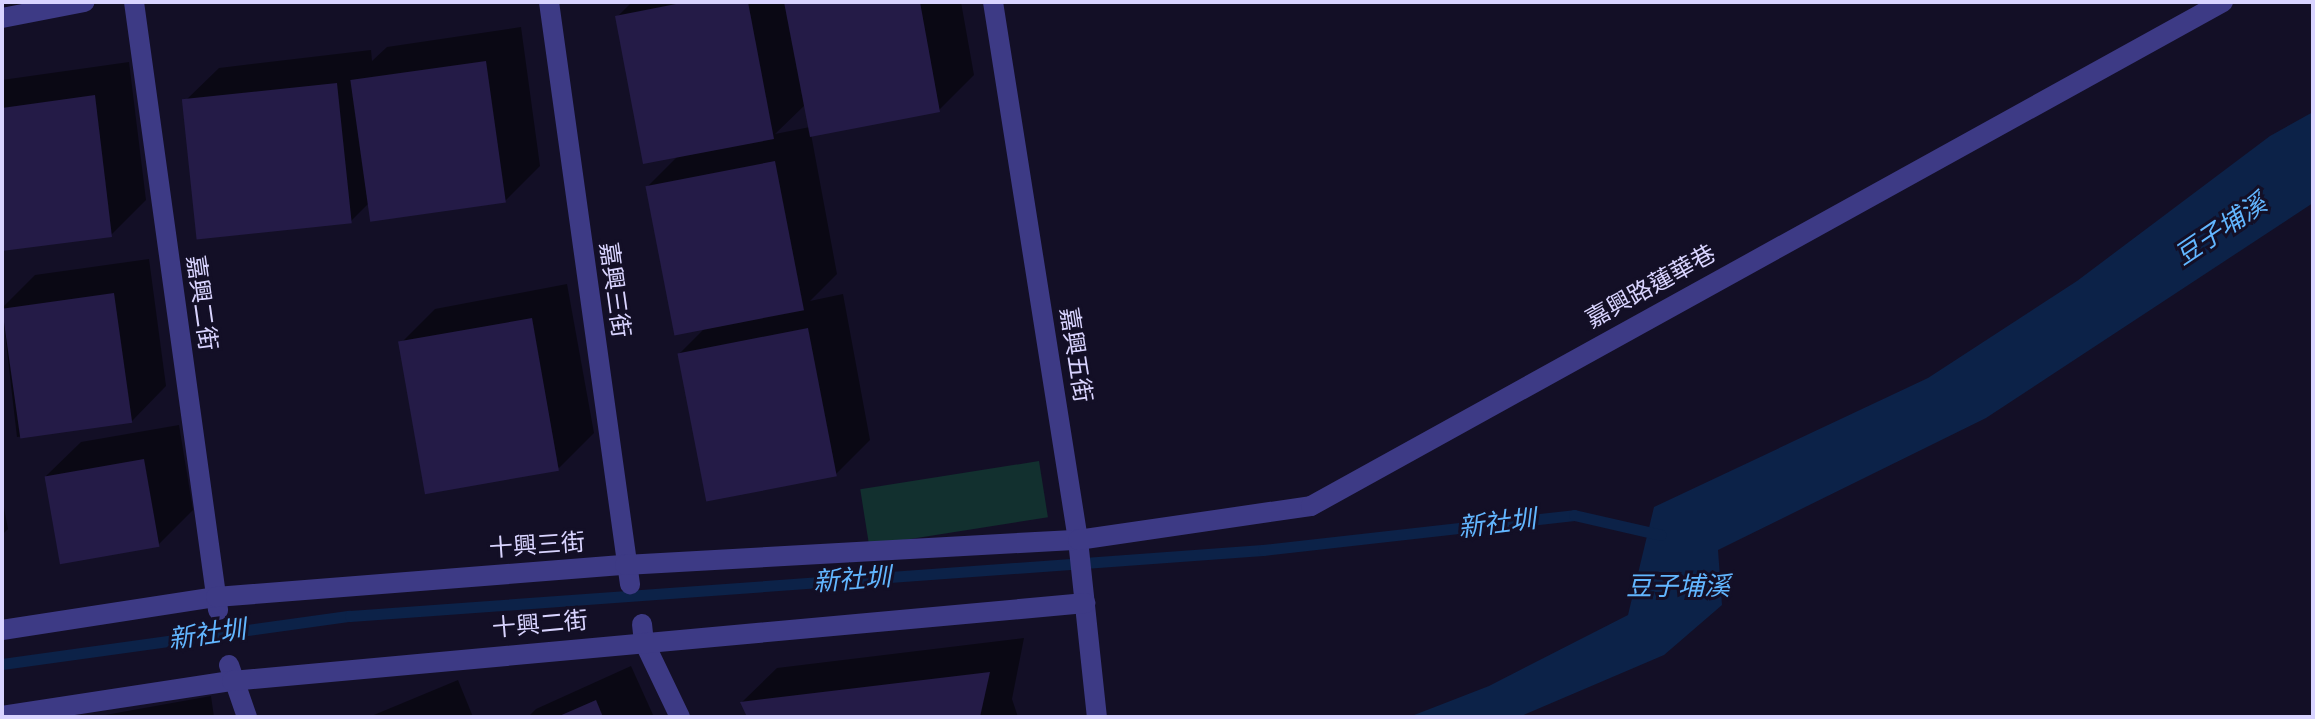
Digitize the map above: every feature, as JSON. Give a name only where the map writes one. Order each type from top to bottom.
[{"type":"street","points":[[2,18],[84,2]]},
{"type":"street","name":"嘉興二街","points":[[134,2],[217,604]]},
{"type":"street","name":"嘉興三街","points":[[549,2],[628,575]]},
{"type":"street","name":"嘉興五街","points":[[993,2],[1078,544],[1097,717]]},
{"type":"street","name":"嘉興路蓮華巷","points":[[1078,544],[1311,506],[2189,9],[2223,2]]},
{"type":"street","name":"十興三街","points":[[2,630],[217,604],[1078,544]]},
{"type":"street","name":"十興二街","points":[[2,716],[230,673],[643,633],[1084,597]]},
{"type":"street","points":[[643,633],[680,717]]},
{"type":"street","points":[[230,673],[247,717]]},
{"type":"green space","points":[[1039,461],[1048,517],[869,546],[860,489]]},
{"type":"water","name":"豆子埔溪","points":[[2313,112],[2313,203],[1986,418],[1718,550],[1722,605],[1664,655],[1519,717],[1409,717],[1489,686],[1628,615],[1654,507],[1928,378],[2077,281],[2270,136]]},
{"type":"building","points":[[686,2],[748,2],[774,139],[643,164],[615,16]]},
{"type":"building","points":[[784,2],[920,2],[940,112],[810,137]]},
{"type":"building","points":[[486,61],[506,203],[370,222],[350,80]]},
{"type":"building","points":[[337,83],[352,223],[197,240],[182,99]]},
{"type":"building","points":[[95,95],[112,237],[2,251],[2,108]]},
{"type":"building","points":[[775,161],[804,310],[674,335],[645,186]]},
{"type":"building","points":[[114,293],[132,423],[20,438],[2,309]]},
{"type":"building","points":[[532,318],[559,471],[425,494],[398,342]]},
{"type":"building","points":[[808,328],[837,476],[706,502],[677,353]]},
{"type":"building","points":[[144,459],[159,547],[60,564],[45,477]]},
{"type":"building","points":[[990,672],[980,717],[747,717],[740,702]]},
{"type":"building","points":[[596,700],[603,717],[557,717]]},
{"type":"waterway","name":"新社圳","points":[[2,664],[350,616],[1263,550],[1574,515],[1661,535]]}]
